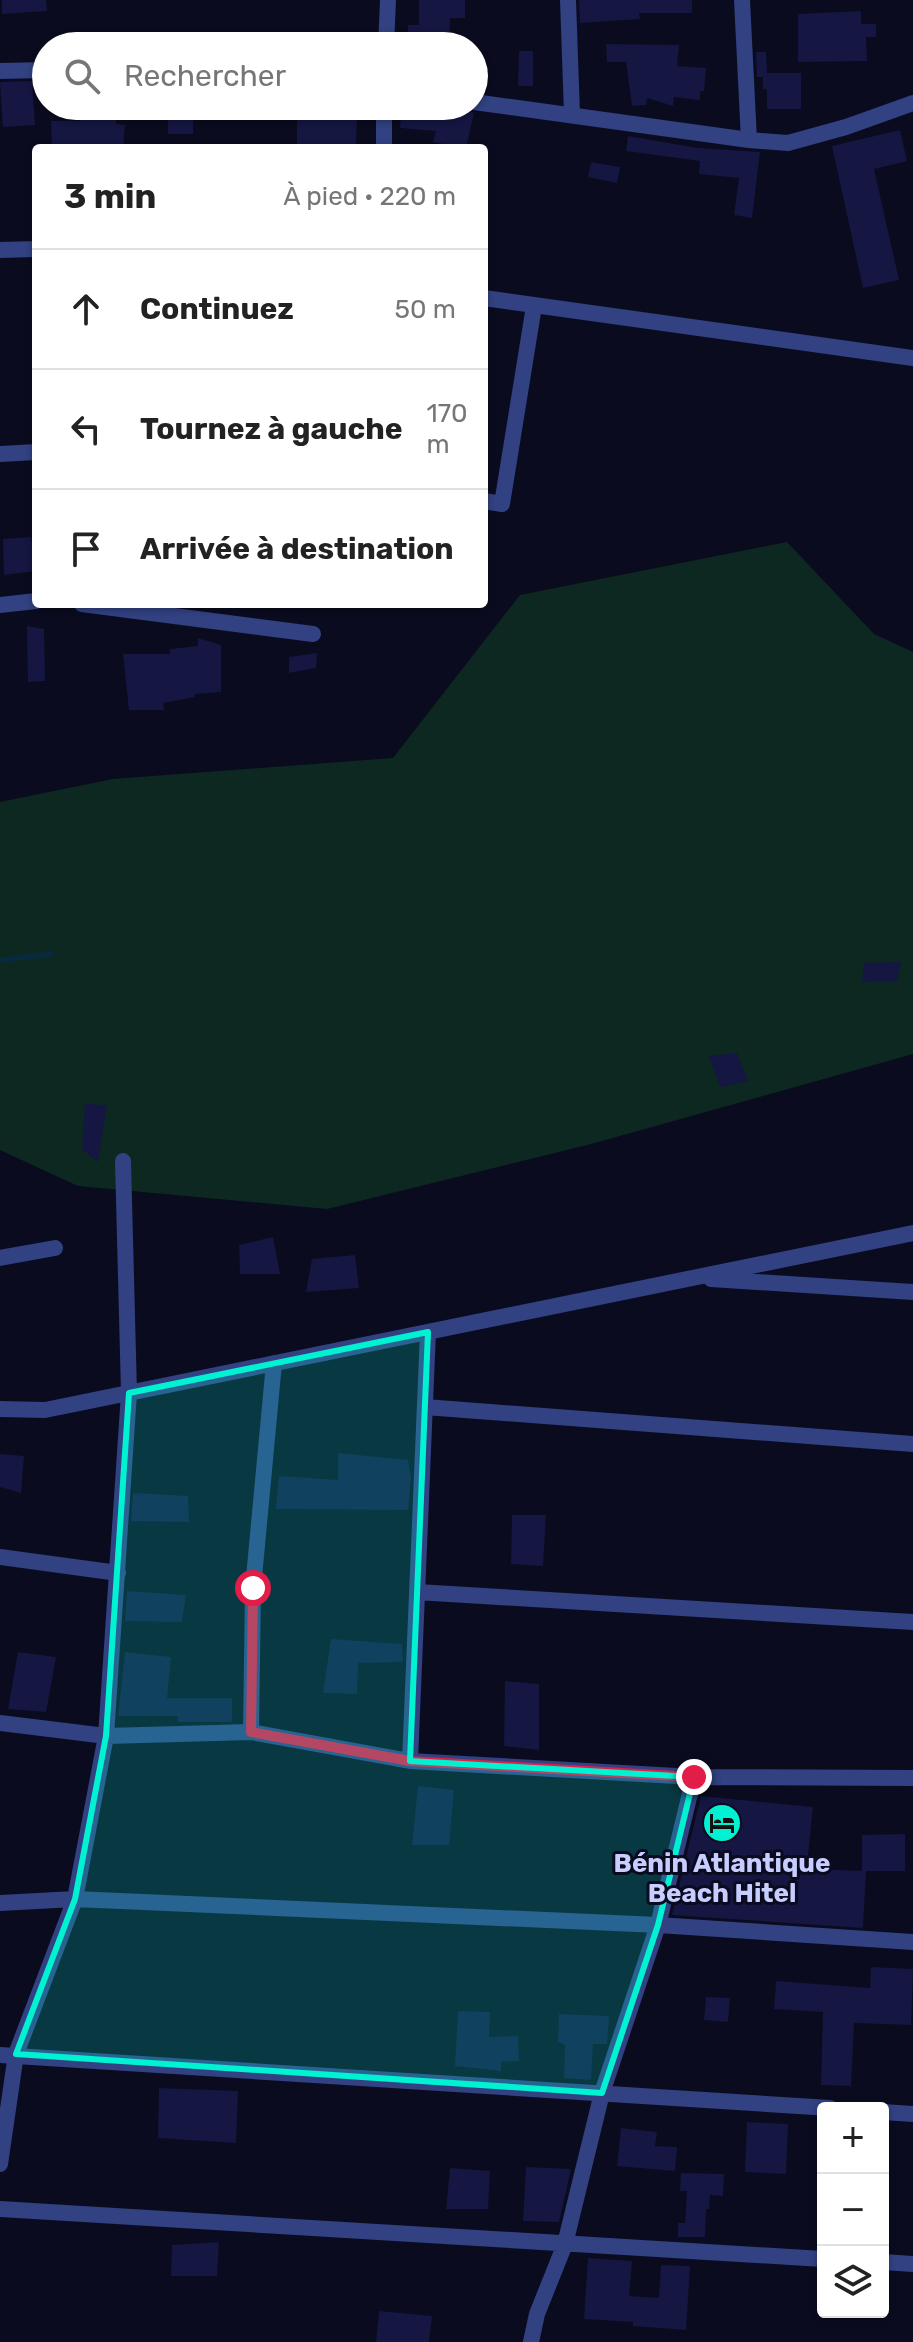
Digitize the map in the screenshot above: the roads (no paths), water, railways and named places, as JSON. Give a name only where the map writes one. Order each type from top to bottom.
[{"type":"street","points":[[387,32],[388,0]]},
{"type":"street","points":[[568,0],[572,114]]},
{"type":"street","points":[[742,0],[749,140]]},
{"type":"street","points":[[0,71],[32,70]]},
{"type":"street","points":[[488,104],[788,143],[846,127],[913,103]]},
{"type":"street","points":[[384,120],[384,144]]},
{"type":"street","points":[[0,250],[32,249]]},
{"type":"street","points":[[488,299],[913,358]]},
{"type":"street","points":[[488,502],[502,504],[534,306]]},
{"type":"street","points":[[0,454],[32,452]]},
{"type":"street","points":[[0,605],[32,601]]},
{"type":"street","points":[[113,608],[313,634]]},
{"type":"street","points":[[0,2164],[8,2055],[75,1899],[106,1736],[129,1393],[123,1161]]},
{"type":"street","points":[[0,1409],[45,1410],[913,1233]]},
{"type":"street","points":[[0,1258],[55,1248]]},
{"type":"street","points":[[689,1278],[913,1292]]},
{"type":"street","points":[[410,1761],[428,1332]]},
{"type":"street","points":[[251,1732],[253,1588],[274,1363]]},
{"type":"street","points":[[425,1407],[913,1444]]},
{"type":"street","points":[[0,1557],[118,1573]]},
{"type":"street","points":[[417,1592],[913,1622]]},
{"type":"street","points":[[0,1723],[106,1736],[251,1732],[410,1761],[694,1777],[913,1778]]},
{"type":"street","points":[[531,2342],[537,2314],[565,2244],[602,2093],[658,1925],[694,1777]]},
{"type":"street","points":[[0,1903],[75,1899],[658,1925],[913,1942]]},
{"type":"street","points":[[8,2055],[817,2107]]},
{"type":"street","points":[[889,2112],[913,2114]]},
{"type":"street","points":[[0,2209],[817,2259]]},
{"type":"street","points":[[889,2262],[913,2264]]},
{"type":"waterway","points":[[0,960],[51,954]]},
{"type":"place","name":"Bénin Atlantique Beach Hitel","points":[[722,1823]]}]
